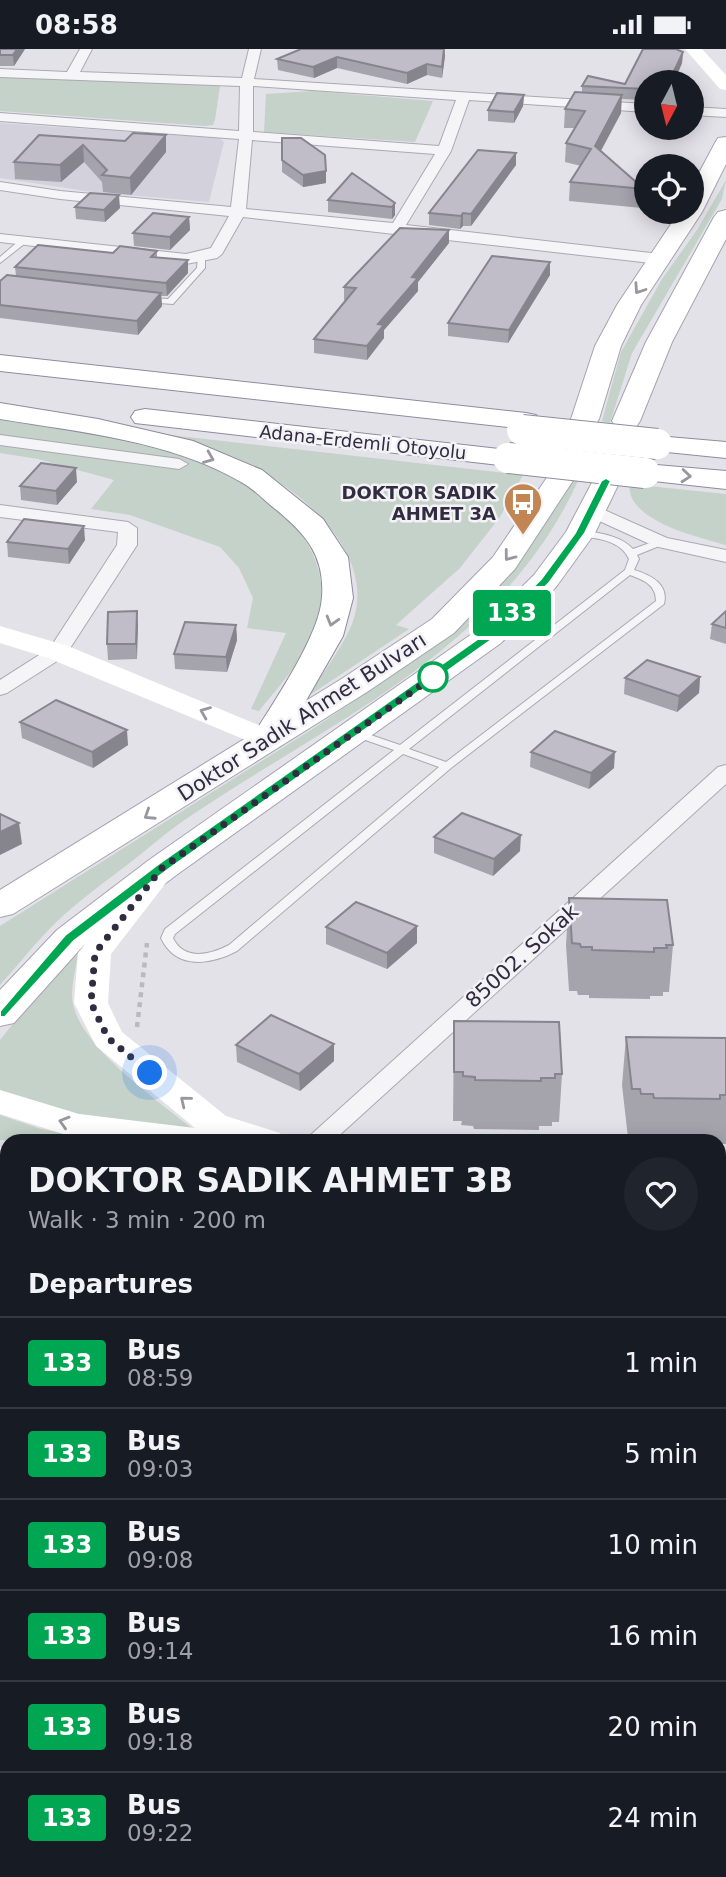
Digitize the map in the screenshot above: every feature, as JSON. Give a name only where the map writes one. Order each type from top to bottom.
[{"type":"main road","points":[[694,49],[726,85]]},
{"type":"main road","points":[[704,186],[726,143]]},
{"type":"main road","points":[[626,421],[653,355],[684,292],[725,223]]},
{"type":"main road","points":[[586,419],[608,346],[629,305],[683,224]]},
{"type":"main road","points":[[0,363],[524,426]]},
{"type":"main road","name":"Adana-Erdemli Otoyolu","points":[[0,372],[269,405],[659,439],[726,450]]},
{"type":"main road","name":"Adana-Erdemli Otoyolu","points":[[0,400],[726,480]]},
{"type":"main road","points":[[0,411],[98,427],[183,447],[252,476],[313,525],[333,557],[338,598],[327,636],[268,739],[58,652],[0,635]]},
{"type":"main road","points":[[659,439],[726,440]]},
{"type":"main road","name":"Doktor Sadık Ahmet Bulvarı","points":[[4,902],[90,853],[443,626],[504,563],[569,460]]},
{"type":"main road","name":"Doktor Sadık Ahmet Bulvarı","points":[[0,1014],[69,938],[162,868],[490,636],[545,581],[586,522],[612,464]]},
{"type":"main road","points":[[162,868],[95,953],[91,1003],[108,1038],[214,1124],[245,1134]]},
{"type":"main road","points":[[0,1102],[76,1126],[144,1134]]},
{"type":"street","points":[[72,75],[86,49]]},
{"type":"street","points":[[0,238],[186,259],[217,251],[238,213],[246,135],[247,82],[255,49]]},
{"type":"street","points":[[0,73],[247,82],[634,107]]},
{"type":"street","points":[[397,228],[444,151],[464,96]]},
{"type":"street","points":[[704,112],[726,113]]},
{"type":"street","points":[[0,117],[444,151]]},
{"type":"street","points":[[0,186],[660,259]]},
{"type":"street","points":[[0,440],[179,464]]},
{"type":"street","points":[[0,511],[128,527],[127,545],[58,652],[0,689]]},
{"type":"street","points":[[586,522],[726,556]]},
{"type":"street","name":"85002. Sokak","points":[[325,1134],[726,772]]},
{"type":"lane","points":[[0,261],[24,241]]},
{"type":"lane","points":[[143,299],[170,302],[201,268],[201,257]]},
{"type":"lane","points":[[586,522],[632,553]]},
{"type":"lane","points":[[632,553],[661,542]]},
{"type":"lane","points":[[629,571],[655,583],[660,589],[661,602],[447,766],[225,953],[215,957],[191,957],[181,954],[169,944],[169,932],[629,571],[633,565],[632,553]]},
{"type":"lane","points":[[354,733],[447,766]]},
{"type":"shaded area","points":[[0,77],[220,86],[215,120],[213,125],[205,126],[0,111]]},
{"type":"shaded area","points":[[313,91],[433,101],[415,142],[264,132],[266,94]]},
{"type":"shaded area","points":[[0,123],[219,138],[224,142],[209,202],[92,192],[0,178]]},
{"type":"shaded area","points":[[726,180],[722,199],[632,353],[610,423],[602,421],[621,352],[662,279],[700,224],[704,224],[704,218]]},
{"type":"shaded area","points":[[0,420],[118,440],[208,463],[245,481],[293,525],[309,547],[319,573],[322,600],[320,614],[305,650],[259,711],[251,709],[286,633],[247,628],[253,598],[239,568],[220,547],[130,515],[91,509],[114,480],[38,459],[0,453]]},
{"type":"shaded area","points":[[161,434],[523,475],[500,517],[460,568],[396,625],[409,629],[307,697],[352,624],[357,597],[354,570],[342,545],[325,522],[304,501],[256,468],[233,457]]},
{"type":"shaded area","points":[[564,480],[578,481],[545,540],[505,591],[458,636],[407,677],[353,714],[171,830],[65,914],[0,985],[0,926],[314,728],[393,675],[461,621]]},
{"type":"shaded area","points":[[629,484],[726,494],[726,545],[675,529],[650,517],[633,500]]},
{"type":"shaded area","points":[[78,954],[72,996],[76,1014],[87,1033],[120,1070],[193,1129],[79,1116],[3,1093],[0,1089],[0,1040],[40,990]]},
{"type":"shaded area","points":[[0,1115],[41,1129],[68,1134],[0,1134]]},
{"type":"building","points":[[0,49],[17,49],[13,55],[0,55]]},
{"type":"building","points":[[301,49],[444,49],[442,67],[427,64],[407,73],[337,57],[313,67],[277,59]]},
{"type":"building","points":[[643,49],[676,49],[683,52],[675,70],[634,70],[634,88],[582,86],[588,76],[625,84]]},
{"type":"building","points":[[575,92],[622,95],[595,146],[634,180],[634,188],[570,182],[591,149],[566,143],[585,111],[565,109]]},
{"type":"building","points":[[497,93],[524,95],[514,112],[488,110]]},
{"type":"building","points":[[133,133],[166,135],[130,178],[102,175],[107,170],[83,145],[60,165],[14,162],[39,135],[125,141]]},
{"type":"building","points":[[282,138],[301,138],[325,155],[326,171],[303,175],[282,160]]},
{"type":"building","points":[[478,150],[516,153],[471,214],[463,213],[461,216],[429,213]]},
{"type":"building","points":[[352,173],[395,203],[392,207],[328,200]]},
{"type":"building","points":[[90,193],[119,195],[104,210],[75,207]]},
{"type":"building","points":[[153,213],[189,217],[170,237],[133,233]]},
{"type":"building","points":[[400,228],[449,230],[412,277],[418,278],[378,324],[384,325],[367,346],[314,339],[356,288],[344,287]]},
{"type":"building","points":[[38,245],[113,253],[120,246],[157,251],[151,257],[188,260],[166,283],[15,267]]},
{"type":"building","points":[[492,256],[550,262],[509,330],[448,323]]},
{"type":"building","points":[[7,275],[161,293],[137,321],[0,305],[0,281]]},
{"type":"building","points":[[41,463],[76,468],[56,491],[20,486]]},
{"type":"building","points":[[24,519],[84,526],[68,549],[7,542]]},
{"type":"building","points":[[137,611],[136,644],[107,644],[108,612]]},
{"type":"building","points":[[726,611],[726,628],[712,624]]},
{"type":"building","points":[[185,622],[236,625],[226,657],[174,654]]},
{"type":"building","points":[[647,660],[700,677],[679,696],[625,678]]},
{"type":"building","points":[[56,700],[127,730],[92,752],[20,722]]},
{"type":"building","points":[[555,731],[615,752],[591,773],[531,752]]},
{"type":"building","points":[[462,813],[521,835],[494,859],[434,837]]},
{"type":"building","points":[[0,814],[19,823],[0,832]]},
{"type":"building","points":[[569,898],[667,900],[673,945],[654,948],[654,952],[592,950],[592,947],[581,947],[580,944],[572,943]]},
{"type":"building","points":[[356,902],[417,926],[387,953],[326,927]]},
{"type":"building","points":[[271,1015],[334,1044],[299,1074],[236,1045]]},
{"type":"building","points":[[454,1021],[559,1022],[562,1074],[555,1074],[555,1078],[541,1078],[541,1081],[475,1080],[475,1077],[463,1076],[463,1072],[454,1072]]},
{"type":"building","points":[[626,1037],[726,1038],[726,1095],[720,1095],[720,1099],[654,1098],[653,1094],[641,1094],[640,1089],[632,1089]]},
{"type":"bus line","name":"133","points":[[0,1014],[69,938],[162,868],[490,636],[545,581],[580,533],[606,481]]},
{"type":"place","name":"DOKTOR SADIK AHMET 3A","points":[[523,536]]},
{"type":"route","points":[[150,1073],[108,1038],[91,1003],[95,953],[162,868],[433,677]]}]
